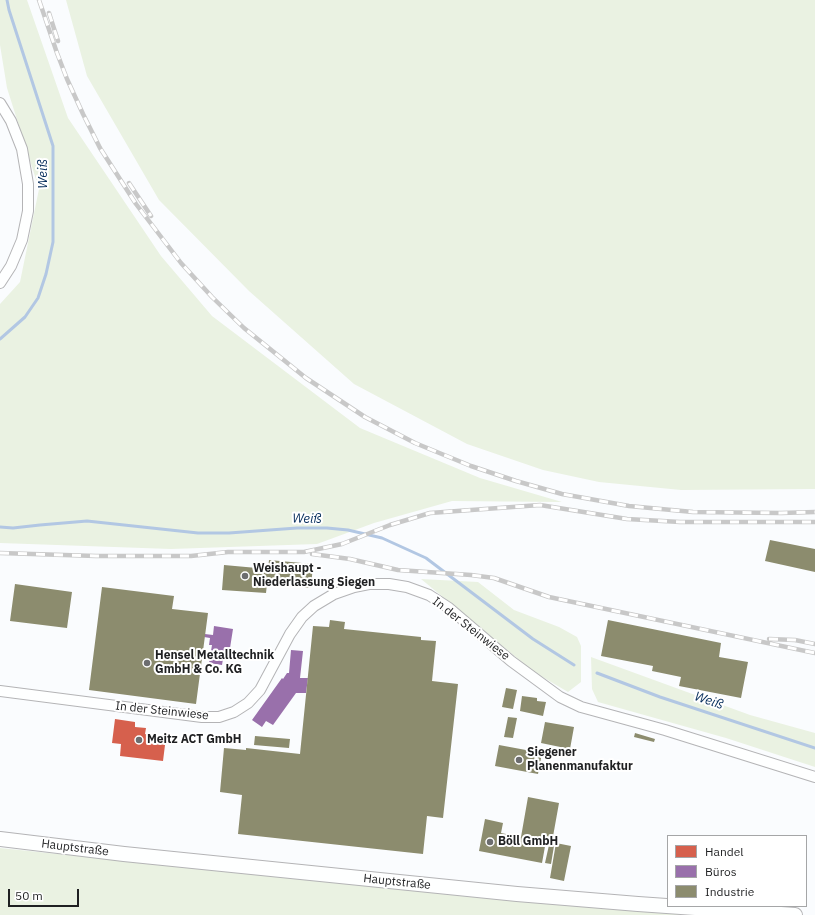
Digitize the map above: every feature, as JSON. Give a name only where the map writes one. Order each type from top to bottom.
[{"type":"main road","name":"Hauptstraße","points":[[0,839],[124,854],[516,894],[667,906]]},
{"type":"main road","name":"Hauptstraße","points":[[681,907],[795,915]]},
{"type":"street","points":[[0,103],[11,121],[22,149],[28,184],[28,210],[22,240],[11,266],[0,283]]},
{"type":"street","name":"In der Steinwiese","points":[[0,692],[202,717],[219,717],[234,712],[248,703],[260,690],[290,634],[302,617],[314,606],[334,594],[354,587],[369,584],[389,584],[407,587],[429,596],[449,608],[511,660],[560,697],[581,706],[666,730],[815,776]]},
{"type":"green space","points":[[0,0],[27,0],[68,118],[161,256],[212,316],[360,428],[480,478],[562,502],[452,501],[374,523],[317,544],[171,549],[0,543],[0,304],[20,282],[39,189],[7,88],[0,45]]},
{"type":"green space","points":[[66,0],[815,0],[815,489],[681,490],[599,482],[543,470],[467,444],[354,384],[249,291],[159,200],[87,76]]},
{"type":"green space","points":[[421,579],[478,582],[514,610],[559,627],[577,637],[581,646],[581,682],[568,692],[534,672]]},
{"type":"green space","points":[[591,657],[750,715],[815,733],[815,767],[726,738],[598,702],[592,689]]},
{"type":"green space","points":[[0,848],[378,887],[709,915],[0,915]]},
{"type":"building: Handel","name":"Meitz ACT GmbH","points":[[115,719],[135,722],[135,727],[146,728],[145,734],[166,737],[163,761],[120,756],[121,744],[112,743]]},
{"type":"building: Büros","points":[[214,626],[233,629],[230,648],[225,647],[222,665],[209,663],[212,645],[209,645],[210,638],[204,637],[205,634],[213,635]]},
{"type":"building: Büros","points":[[291,650],[303,651],[300,678],[308,678],[306,693],[296,693],[273,725],[266,721],[262,727],[252,720],[282,678],[283,679],[287,673],[289,673]]},
{"type":"building: Industrie","points":[[770,540],[815,549],[815,572],[765,561]]},
{"type":"building: Industrie","points":[[269,560],[313,564],[311,588],[267,584],[266,593],[222,590],[224,565],[268,569]]},
{"type":"building: Industrie","points":[[15,584],[72,592],[67,628],[10,621]]},
{"type":"building: Industrie","name":"Hensel Metalltechnik GmbH & Co. KG","points":[[102,587],[174,596],[172,609],[208,613],[196,704],[89,690]]},
{"type":"building: Industrie","points":[[330,620],[345,622],[344,629],[421,637],[421,640],[436,641],[432,681],[458,684],[443,818],[427,816],[423,854],[238,834],[242,795],[220,792],[224,748],[246,750],[246,748],[300,754],[313,626],[329,627]]},
{"type":"building: Industrie","points":[[608,620],[721,643],[719,657],[748,662],[741,698],[679,686],[681,677],[652,671],[653,666],[601,656]]},
{"type":"building: Industrie","points":[[506,688],[517,690],[513,709],[502,707]]},
{"type":"building: Industrie","points":[[522,696],[537,698],[537,701],[546,702],[543,716],[520,711]]},
{"type":"building: Industrie","points":[[508,717],[517,718],[513,738],[504,737]]},
{"type":"building: Industrie","points":[[545,722],[574,727],[570,749],[541,743]]},
{"type":"building: Industrie","points":[[635,733],[655,739],[654,742],[634,737]]},
{"type":"building: Industrie","points":[[255,736],[290,739],[289,748],[254,745]]},
{"type":"building: Industrie","name":"Siegener Planenmanufaktur","points":[[499,745],[542,753],[538,774],[495,766]]},
{"type":"building: Industrie","points":[[528,797],[559,803],[552,842],[546,841],[542,863],[479,851],[485,819],[503,823],[501,833],[521,837]]},
{"type":"building: Industrie","points":[[556,843],[571,846],[564,881],[550,878]]},
{"type":"building: Industrie","points":[[549,845],[554,846],[551,864],[545,863]]},
{"type":"waterway","name":"Weiß","points":[[0,339],[25,317],[38,298],[46,274],[53,242],[53,146],[7,0]]},
{"type":"waterway","name":"Weiß","points":[[0,527],[13,528],[87,521],[198,533],[229,533],[297,528],[327,528],[348,530],[382,538],[426,558],[533,639],[574,665]]},
{"type":"waterway","name":"Weiß","points":[[597,673],[660,697],[815,748]]},
{"type":"railway","points":[[39,0],[67,79],[100,148],[136,204],[181,263],[212,297],[244,328],[306,378],[365,417],[415,443],[471,466],[562,494],[629,506],[693,512],[815,512]]},
{"type":"railway","points":[[49,13],[58,41]]},
{"type":"railway","points":[[129,183],[151,216]]},
{"type":"railway","points":[[0,553],[96,556],[191,556],[228,552],[304,552],[342,544],[390,525],[430,513],[540,505],[627,519],[680,522],[815,522]]},
{"type":"railway","points":[[312,554],[350,559],[398,570],[494,578],[549,597],[815,653]]},
{"type":"railway","points":[[769,639],[795,640],[815,644]]},
{"type":"place","name":"Weishaupt - Niederlassung Siegen","points":[[245,576]]},
{"type":"place","name":"Hensel Metalltechnik GmbH & Co. KG","points":[[147,663]]},
{"type":"place","name":"Meitz ACT GmbH","points":[[139,740]]},
{"type":"place","name":"Siegener Planenmanufaktur","points":[[519,760]]},
{"type":"place","name":"Böll GmbH","points":[[490,842]]}]
